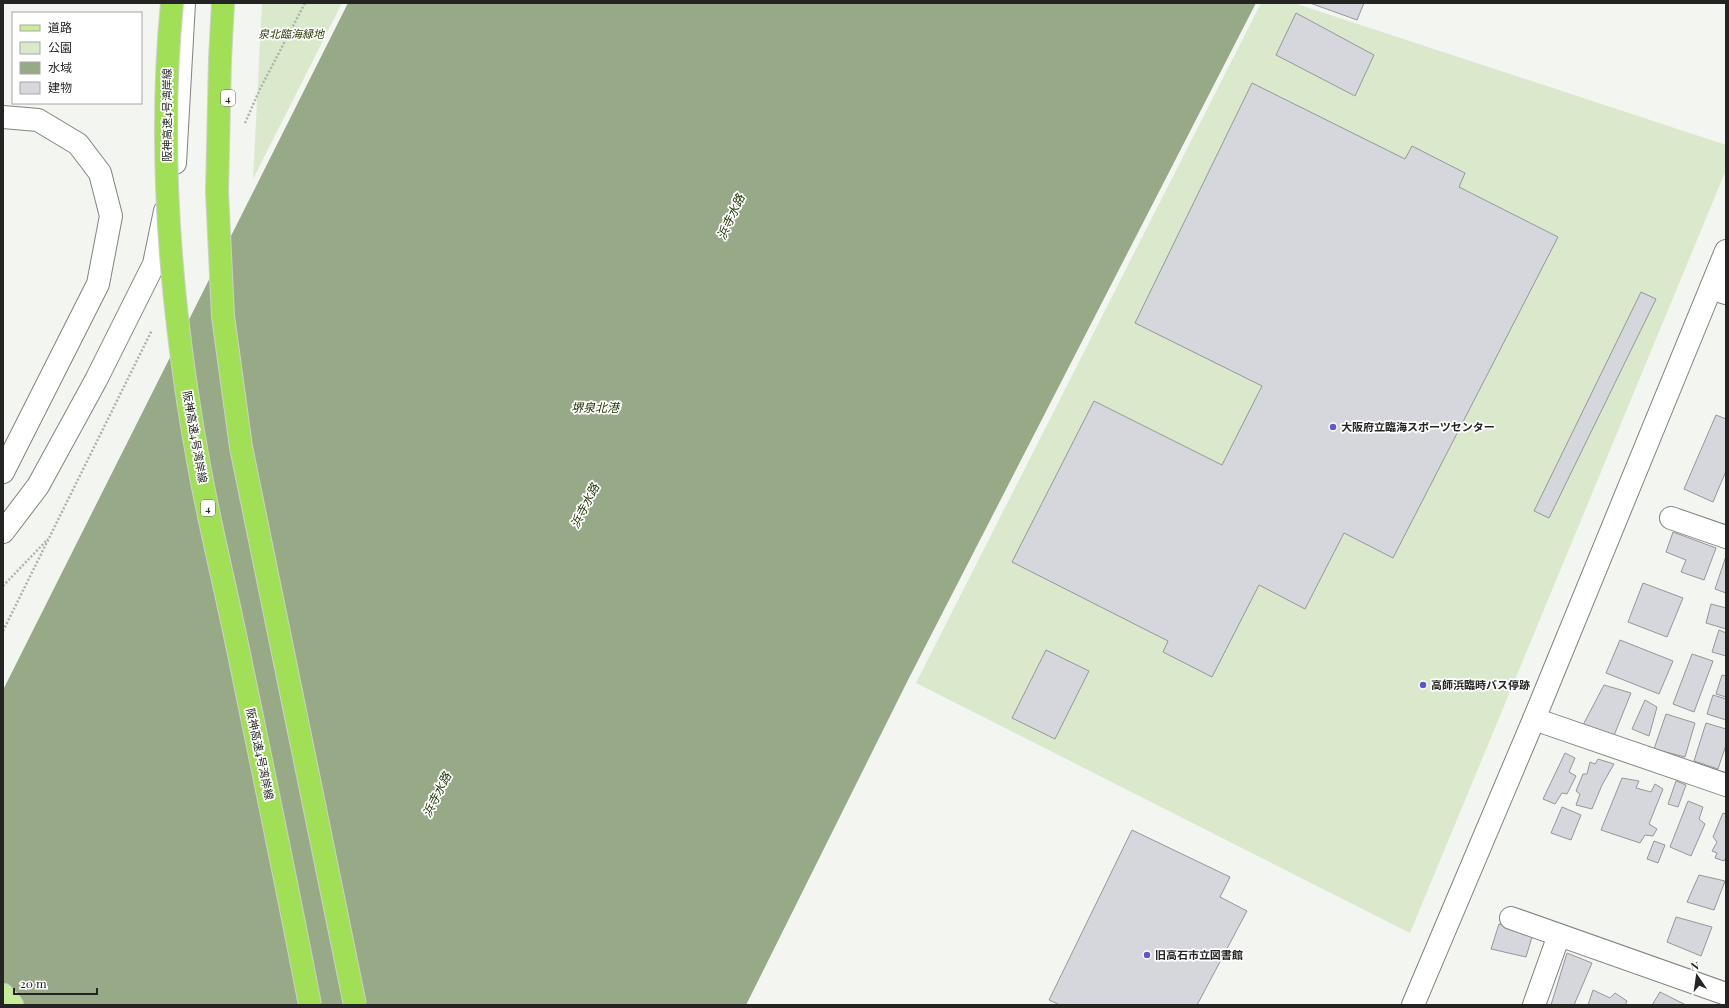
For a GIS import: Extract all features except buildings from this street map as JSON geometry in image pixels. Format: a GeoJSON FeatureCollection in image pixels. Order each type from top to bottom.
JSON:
{"type":"FeatureCollection","features":[{"type":"Feature","properties":{"kind":"highway","name":"阪神高速4号湾岸線"},"geometry":{"type":"LineString","coordinates":[[172,3],[167,49],[166,139],[170,247],[182,357],[198,461],[286,881],[310,1005]]}},
{"type":"Feature","properties":{"kind":"highway","name":"4"},"geometry":{"type":"LineString","coordinates":[[223,3],[220,59],[217,192],[223,316],[241,447],[355,1005]]}},
{"type":"Feature","properties":{"kind":"highway","name":"4"},"geometry":{"type":"LineString","coordinates":[[217,192],[238,3]]}},
{"type":"Feature","properties":{"kind":"main road"},"geometry":{"type":"LineString","coordinates":[[3,995],[12,1005]]}},
{"type":"Feature","properties":{"kind":"street"},"geometry":{"type":"LineString","coordinates":[[3,532],[38,486],[96,380],[154,264],[176,157],[184,3]]}},
{"type":"Feature","properties":{"kind":"street"},"geometry":{"type":"LineString","coordinates":[[3,118],[38,120],[78,144],[100,173],[111,216],[98,284],[3,472]]}},
{"type":"Feature","properties":{"kind":"street"},"geometry":{"type":"LineString","coordinates":[[1413,1005],[1534,719],[1719,291],[1726,251]]}},
{"type":"Feature","properties":{"kind":"street"},"geometry":{"type":"LineString","coordinates":[[1671,518],[1726,537]]}},
{"type":"Feature","properties":{"kind":"street"},"geometry":{"type":"LineString","coordinates":[[1534,719],[1726,785]]}},
{"type":"Feature","properties":{"kind":"street"},"geometry":{"type":"LineString","coordinates":[[1511,918],[1726,994]]}},
{"type":"Feature","properties":{"kind":"street"},"geometry":{"type":"LineString","coordinates":[[1534,1005],[1559,935]]}},
{"type":"Feature","properties":{"kind":"path"},"geometry":{"type":"LineString","coordinates":[[260,89],[304,3]]}},
{"type":"Feature","properties":{"kind":"path"},"geometry":{"type":"LineString","coordinates":[[3,586],[50,537]]}},
{"type":"Feature","properties":{"kind":"green space","name":"泉北臨海緑地"},"geometry":{"type":"Polygon","coordinates":[[[262,3],[342,3],[253,179],[262,3]]]}},
{"type":"Feature","properties":{"kind":"green space","name":"大阪府立臨海スポーツセンター"},"geometry":{"type":"Polygon","coordinates":[[[1261,3],[1294,3],[1726,145],[1726,170],[1410,933],[916,683],[1261,3]]]}},
{"type":"Feature","properties":{"kind":"water","name":"堺泉北港"},"geometry":{"type":"Polygon","coordinates":[[[348,3],[1256,3],[909,678],[746,1005],[3,1005],[3,690],[348,3]]]}},
{"type":"Feature","properties":{"kind":"place","name":"大阪府立臨海スポーツセンター"},"geometry":{"type":"Point","coordinates":[1333,427]}},
{"type":"Feature","properties":{"kind":"place","name":"高師浜臨時バス停跡"},"geometry":{"type":"Point","coordinates":[1423,685]}},
{"type":"Feature","properties":{"kind":"place","name":"旧高石市立図書館"},"geometry":{"type":"Point","coordinates":[1147,955]}},
{"type":"Feature","properties":{"kind":"water label","name":"浜寺水路"},"geometry":{"type":"Point","coordinates":[731,217]}},
{"type":"Feature","properties":{"kind":"water label","name":"浜寺水路"},"geometry":{"type":"Point","coordinates":[585,506]}},
{"type":"Feature","properties":{"kind":"water label","name":"浜寺水路"},"geometry":{"type":"Point","coordinates":[437,795]}}]}
